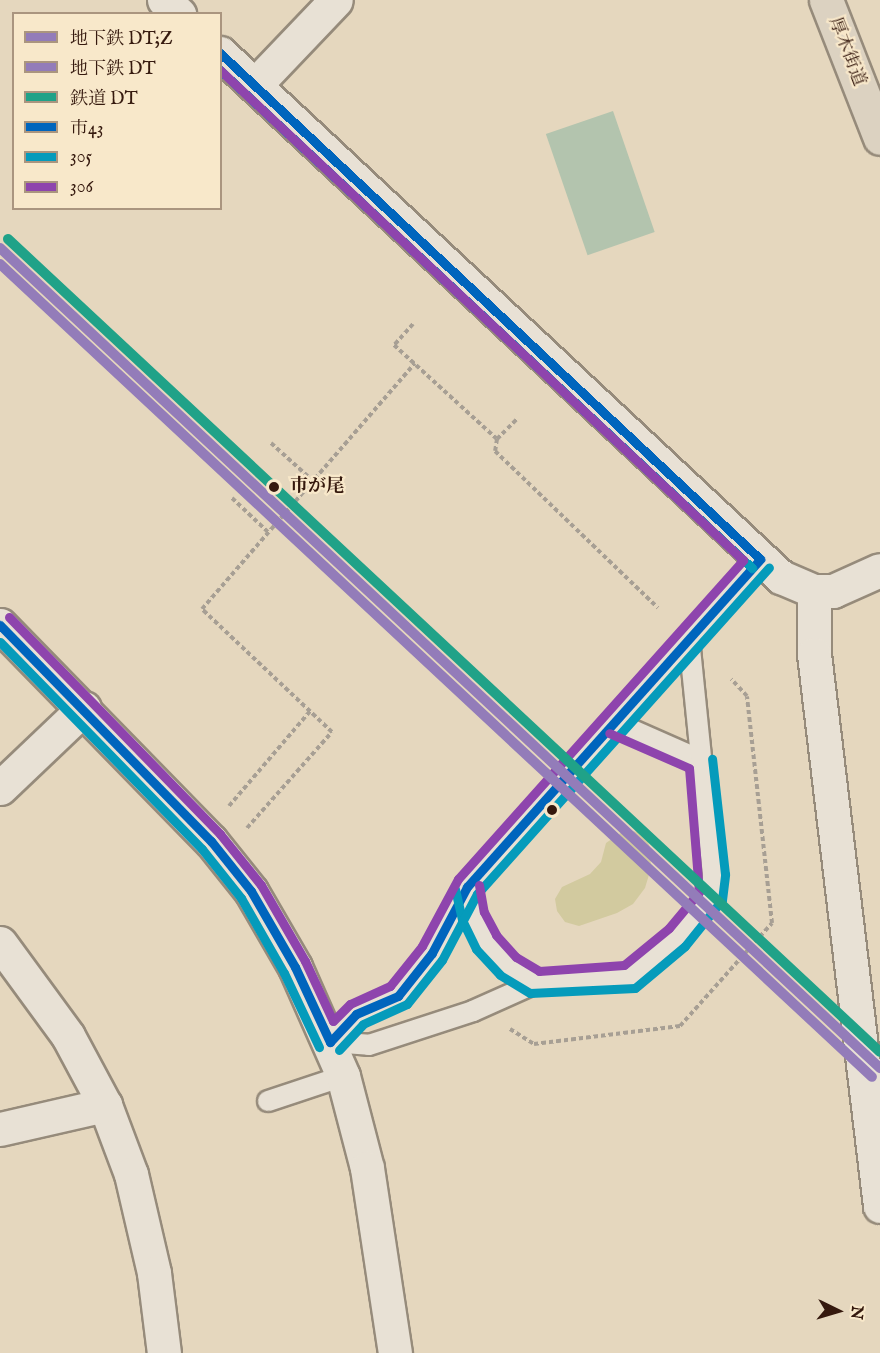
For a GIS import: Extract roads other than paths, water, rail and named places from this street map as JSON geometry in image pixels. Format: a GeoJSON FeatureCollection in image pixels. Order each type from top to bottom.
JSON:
{"type":"FeatureCollection","features":[{"type":"Feature","properties":{"kind":"highway","name":"厚木街道"},"geometry":{"type":"LineString","coordinates":[[827,7],[880,138]]}},
{"type":"Feature","properties":{"kind":"street"},"geometry":{"type":"LineString","coordinates":[[164,0],[177,12]]}},
{"type":"Feature","properties":{"kind":"street"},"geometry":{"type":"LineString","coordinates":[[255,85],[336,0]]}},
{"type":"Feature","properties":{"kind":"street"},"geometry":{"type":"LineString","coordinates":[[222,55],[760,559],[796,586],[814,591],[850,586],[880,570]]}},
{"type":"Feature","properties":{"kind":"street"},"geometry":{"type":"LineString","coordinates":[[814,591],[814,654],[880,1206]]}},
{"type":"Feature","properties":{"kind":"street"},"geometry":{"type":"LineString","coordinates":[[0,625],[84,708],[212,841],[251,891],[295,967],[330,1042],[343,1076],[367,1168],[395,1353]]}},
{"type":"Feature","properties":{"kind":"street"},"geometry":{"type":"LineString","coordinates":[[0,788],[84,708]]}},
{"type":"Feature","properties":{"kind":"street"},"geometry":{"type":"LineString","coordinates":[[0,944],[68,1036],[105,1105],[131,1174],[154,1273],[164,1353]]}},
{"type":"Feature","properties":{"kind":"street"},"geometry":{"type":"LineString","coordinates":[[0,1129],[105,1105]]}},
{"type":"Feature","properties":{"kind":"lane"},"geometry":{"type":"LineString","coordinates":[[330,1042],[356,1014],[398,996],[432,953],[467,887],[760,559]]}},
{"type":"Feature","properties":{"kind":"lane"},"geometry":{"type":"LineString","coordinates":[[330,1042],[369,1045],[473,1011],[536,983],[629,977],[676,937],[711,897],[713,875],[689,638]]}},
{"type":"Feature","properties":{"kind":"lane"},"geometry":{"type":"LineString","coordinates":[[614,722],[700,760]]}},
{"type":"Feature","properties":{"kind":"lane"},"geometry":{"type":"LineString","coordinates":[[467,887],[473,916],[486,942],[508,966],[536,983]]}},
{"type":"Feature","properties":{"kind":"lane"},"geometry":{"type":"LineString","coordinates":[[268,1101],[343,1076]]}},
{"type":"Feature","properties":{"kind":"metro line","name":"DT;Z"},"geometry":{"type":"LineString","coordinates":[[0,248],[880,1068]]}},
{"type":"Feature","properties":{"kind":"metro line","name":"DT"},"geometry":{"type":"LineString","coordinates":[[0,264],[872,1077]]}},
{"type":"Feature","properties":{"kind":"rail line","name":"DT"},"geometry":{"type":"LineString","coordinates":[[8,239],[880,1052]]}},
{"type":"Feature","properties":{"kind":"place","name":"市が尾"},"geometry":{"type":"Point","coordinates":[274,487]}}]}
